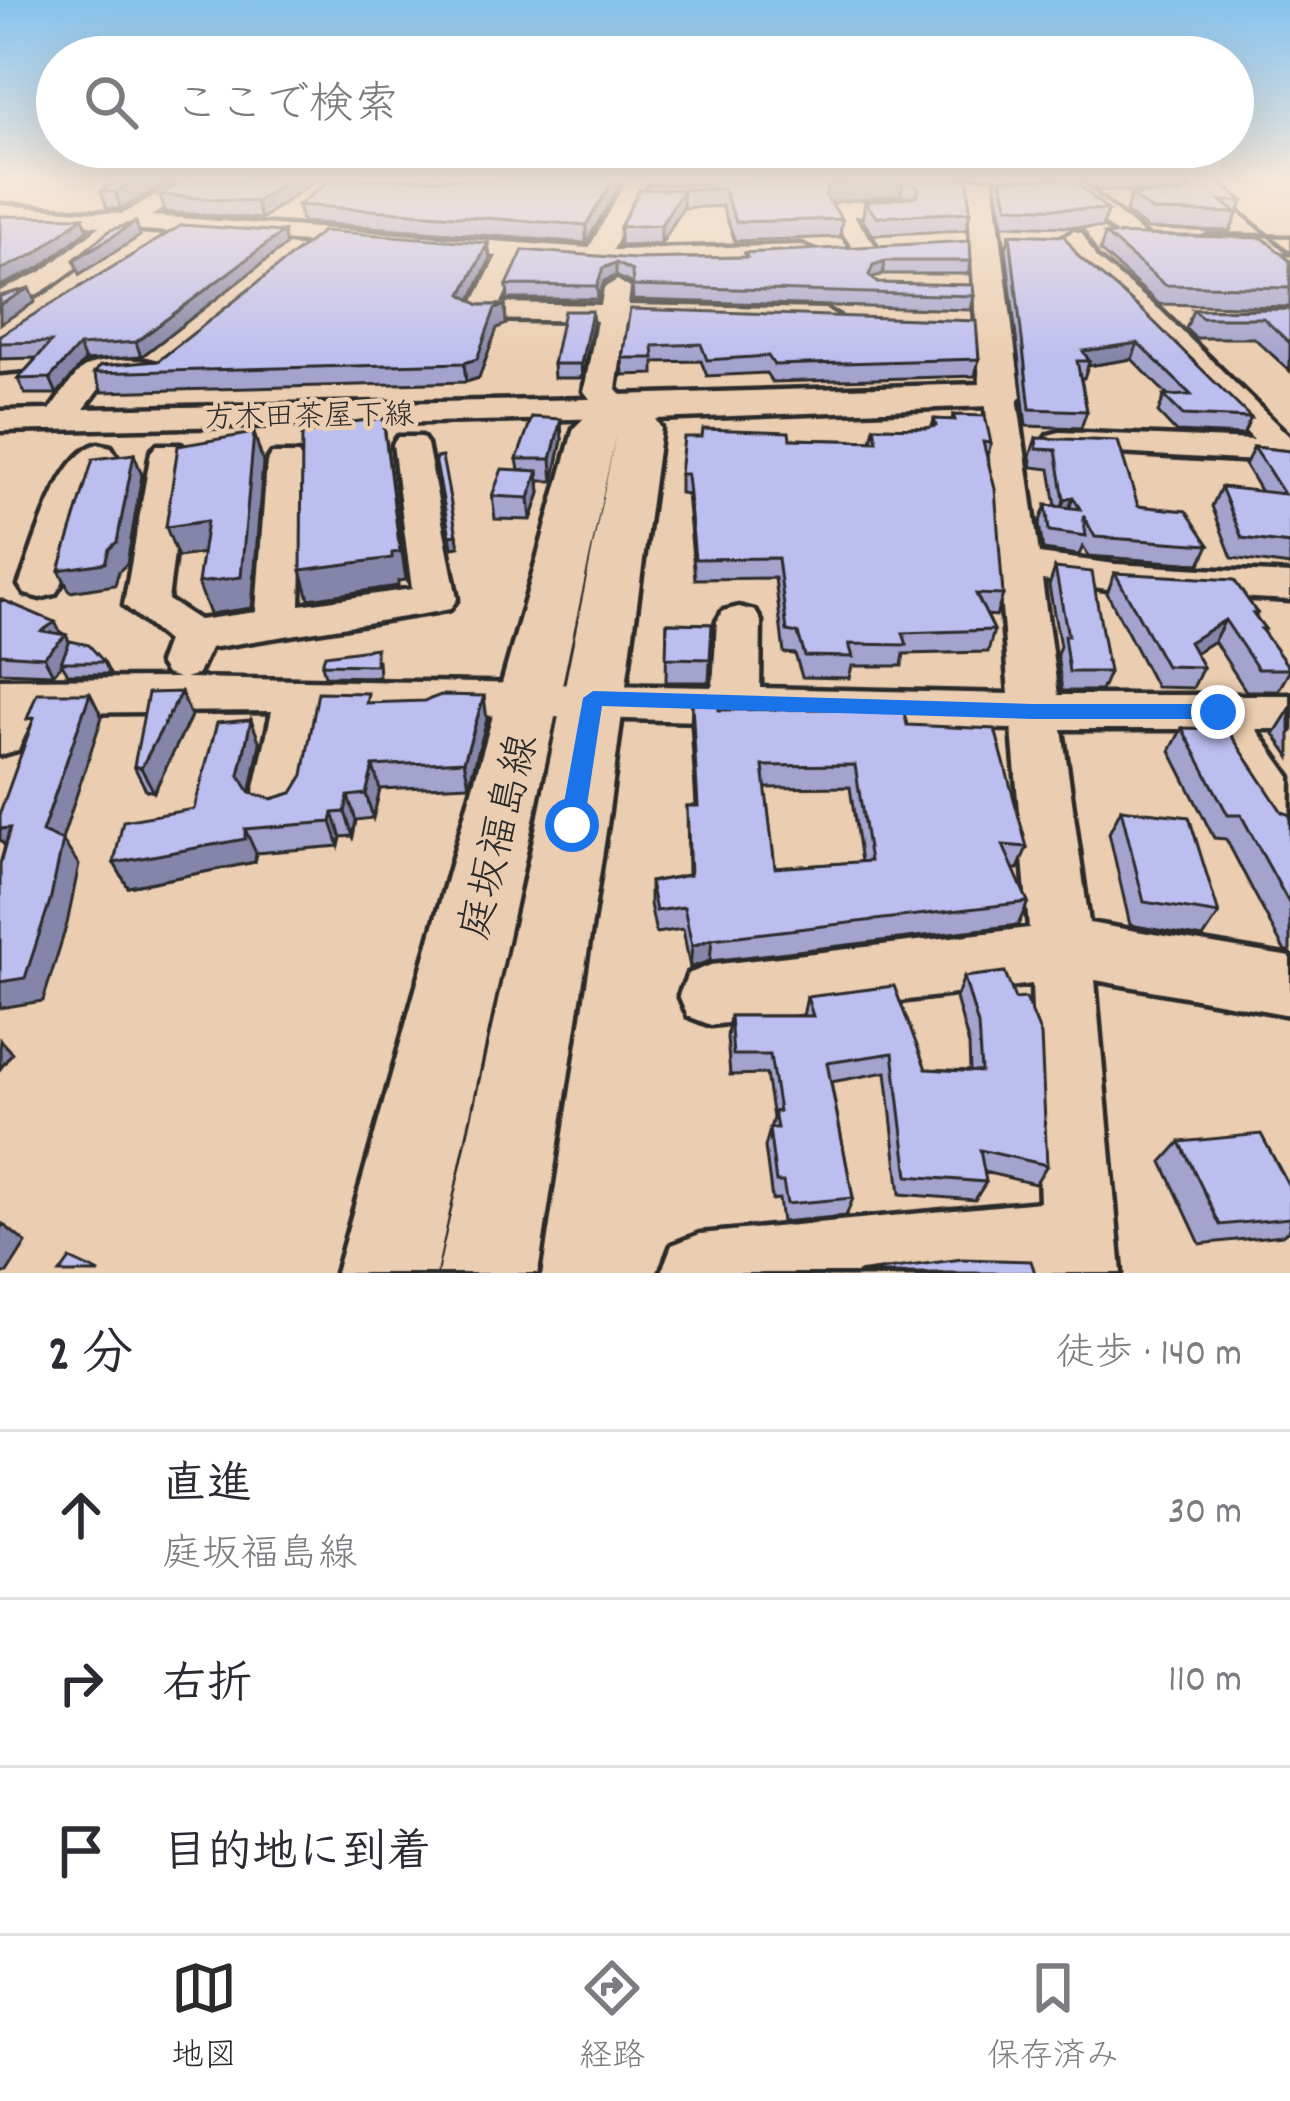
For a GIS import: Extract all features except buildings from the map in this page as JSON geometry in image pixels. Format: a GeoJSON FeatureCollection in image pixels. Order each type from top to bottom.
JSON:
{"type":"FeatureCollection","features":[{"type":"Feature","properties":{"kind":"main road"},"geometry":{"type":"LineString","coordinates":[[618,408],[1004,418],[981,324],[978,286],[989,238]]}},
{"type":"Feature","properties":{"kind":"main road","name":"庭坂福島線"},"geometry":{"type":"LineString","coordinates":[[386,1273],[639,428],[618,408]]}},
{"type":"Feature","properties":{"kind":"main road","name":"庭坂福島線"},"geometry":{"type":"LineString","coordinates":[[488,1273],[561,698]]}},
{"type":"Feature","properties":{"kind":"street"},"geometry":{"type":"LineString","coordinates":[[0,301],[52,277],[95,238]]}},
{"type":"Feature","properties":{"kind":"street"},"geometry":{"type":"LineString","coordinates":[[142,250],[160,238]]}},
{"type":"Feature","properties":{"kind":"street"},"geometry":{"type":"LineString","coordinates":[[286,263],[316,238]]}},
{"type":"Feature","properties":{"kind":"street"},"geometry":{"type":"LineString","coordinates":[[341,238],[609,257],[877,248],[867,238]]}},
{"type":"Feature","properties":{"kind":"street"},"geometry":{"type":"LineString","coordinates":[[615,238],[609,257],[614,313],[600,391],[618,408]]}},
{"type":"Feature","properties":{"kind":"street"},"geometry":{"type":"LineString","coordinates":[[1065,238],[1284,445]]}},
{"type":"Feature","properties":{"kind":"street"},"geometry":{"type":"LineString","coordinates":[[1075,238],[1290,244]]}},
{"type":"Feature","properties":{"kind":"street"},"geometry":{"type":"LineString","coordinates":[[1158,238],[1164,242]]}},
{"type":"Feature","properties":{"kind":"street"},"geometry":{"type":"LineString","coordinates":[[513,249],[483,311],[858,318]]}},
{"type":"Feature","properties":{"kind":"street"},"geometry":{"type":"LineString","coordinates":[[760,313],[769,348]]}},
{"type":"Feature","properties":{"kind":"street"},"geometry":{"type":"LineString","coordinates":[[1150,316],[1195,316]]}},
{"type":"Feature","properties":{"kind":"street"},"geometry":{"type":"LineString","coordinates":[[59,420],[96,372],[151,370],[169,356]]}},
{"type":"Feature","properties":{"kind":"street","name":"方木田茶屋下線"},"geometry":{"type":"LineString","coordinates":[[0,422],[618,408]]}},
{"type":"Feature","properties":{"kind":"street"},"geometry":{"type":"LineString","coordinates":[[700,1273],[1080,1255],[1061,946],[1004,418],[1284,445]]}},
{"type":"Feature","properties":{"kind":"street"},"geometry":{"type":"LineString","coordinates":[[40,585],[82,472],[82,456],[182,451],[146,605],[190,636],[435,598],[410,444]]}},
{"type":"Feature","properties":{"kind":"street"},"geometry":{"type":"LineString","coordinates":[[278,625],[285,462]]}},
{"type":"Feature","properties":{"kind":"street"},"geometry":{"type":"LineString","coordinates":[[1019,564],[1115,577],[1290,587]]}},
{"type":"Feature","properties":{"kind":"street"},"geometry":{"type":"LineString","coordinates":[[736,705],[739,621]]}},
{"type":"Feature","properties":{"kind":"street"},"geometry":{"type":"LineString","coordinates":[[171,695],[190,636]]}},
{"type":"Feature","properties":{"kind":"street"},"geometry":{"type":"LineString","coordinates":[[280,797],[300,694]]}},
{"type":"Feature","properties":{"kind":"street"},"geometry":{"type":"LineString","coordinates":[[6,710],[171,695],[300,694],[1033,712],[1290,712]]}},
{"type":"Feature","properties":{"kind":"street"},"geometry":{"type":"LineString","coordinates":[[1218,712],[1289,818]]}},
{"type":"Feature","properties":{"kind":"street"},"geometry":{"type":"LineString","coordinates":[[711,995],[1031,956],[1061,946],[1290,986]]}},
{"type":"Feature","properties":{"kind":"railway"},"geometry":{"type":"LineString","coordinates":[[1272,238],[1290,253]]}},
{"type":"Feature","properties":{"kind":"route"},"geometry":{"type":"LineString","coordinates":[[572,825],[593,698],[1033,712],[1218,712]]}}]}
